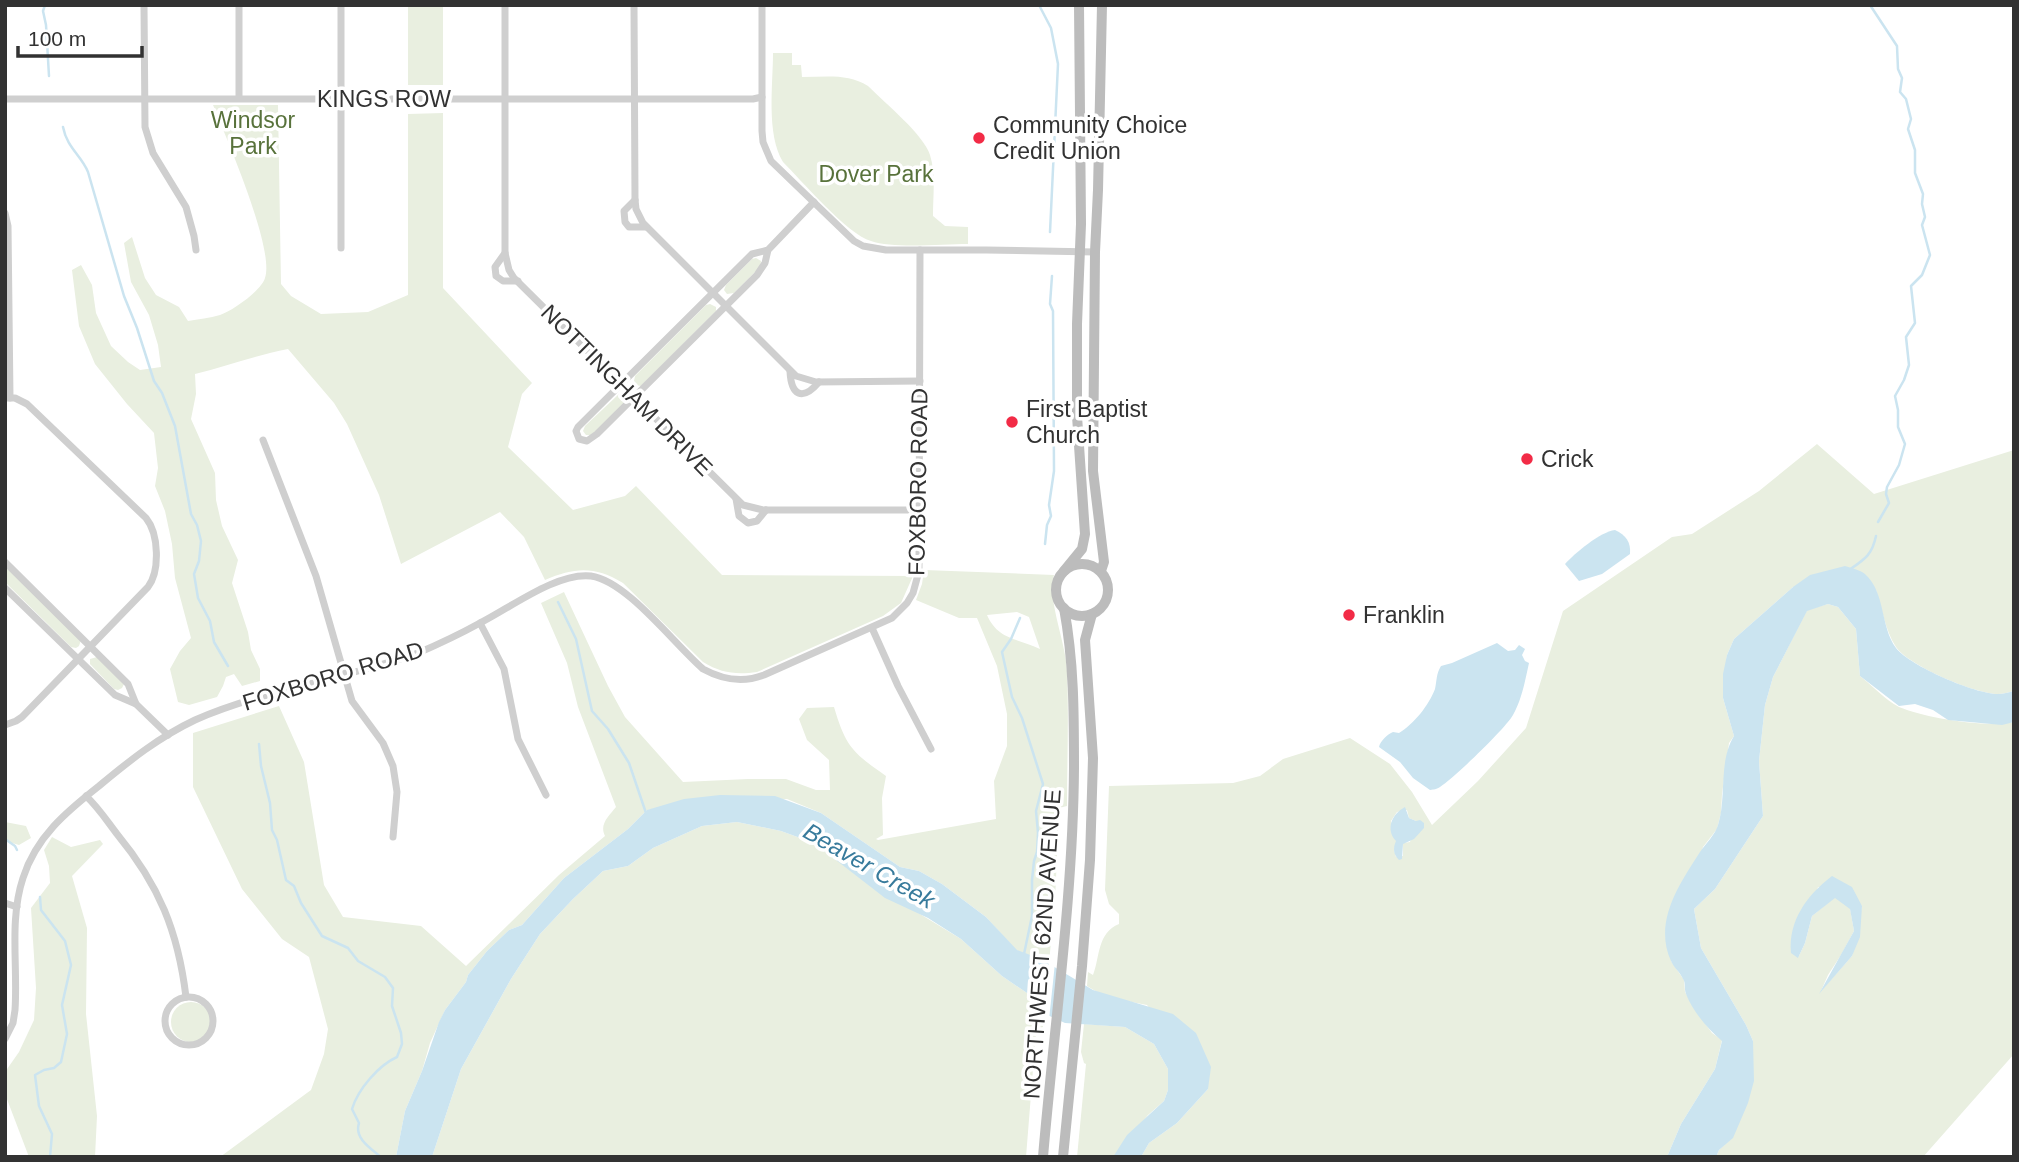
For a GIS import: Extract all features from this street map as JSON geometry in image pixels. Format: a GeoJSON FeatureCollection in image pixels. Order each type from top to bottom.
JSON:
{"type":"FeatureCollection","features":[{"type":"Feature","properties":{"kind":"street"},"geometry":{"type":"LineString","coordinates":[[144,5],[145,127],[160,167],[186,207],[195,250]]}},
{"type":"Feature","properties":{"kind":"street"},"geometry":{"type":"LineString","coordinates":[[239,5],[240,99]]}},
{"type":"Feature","properties":{"kind":"street"},"geometry":{"type":"LineString","coordinates":[[341,5],[341,248]]}},
{"type":"Feature","properties":{"kind":"street","name":"NOTTINGHAM DRIVE"},"geometry":{"type":"LineString","coordinates":[[505,5],[505,253],[509,270],[518,281],[736,499],[751,508],[920,510]]}},
{"type":"Feature","properties":{"kind":"street"},"geometry":{"type":"LineString","coordinates":[[634,5],[635,200],[639,217],[646,227],[790,371],[804,380],[920,381]]}},
{"type":"Feature","properties":{"kind":"street"},"geometry":{"type":"LineString","coordinates":[[762,5],[763,142],[771,160],[844,232],[863,246],[886,250],[1095,252]]}},
{"type":"Feature","properties":{"kind":"street"},"geometry":{"type":"LineString","coordinates":[[1064,571],[1083,563],[1093,565],[1101,571],[1109,590],[1101,609],[1082,616],[1072,614],[1058,600],[1056,590],[1058,579],[1064,571],[1082,549],[1085,534],[1077,416],[1080,252],[1079,5]]}},
{"type":"Feature","properties":{"kind":"street"},"geometry":{"type":"LineString","coordinates":[[1101,571],[1104,562],[1093,471],[1095,252],[1102,5]]}},
{"type":"Feature","properties":{"kind":"street","name":"KINGS ROW"},"geometry":{"type":"LineString","coordinates":[[5,99],[635,100],[762,97]]}},
{"type":"Feature","properties":{"kind":"street"},"geometry":{"type":"LineString","coordinates":[[635,200],[624,211],[625,222],[629,227],[646,227]]}},
{"type":"Feature","properties":{"kind":"street"},"geometry":{"type":"LineString","coordinates":[[768,250],[752,254],[578,427],[576,435],[579,439],[591,440],[763,268],[768,250],[814,201]]}},
{"type":"Feature","properties":{"kind":"street"},"geometry":{"type":"LineString","coordinates":[[5,213],[8,226],[8,398],[22,400],[27,404],[146,519],[154,531],[156,567],[153,581],[91,646],[22,717],[5,725]]}},
{"type":"Feature","properties":{"kind":"street","name":"FOXBORO ROAD"},"geometry":{"type":"LineString","coordinates":[[5,1039],[13,1023],[15,1010],[16,907],[23,879],[37,847],[60,818],[151,745],[218,711],[408,657],[565,578],[576,576],[609,581],[627,594],[704,669],[713,675],[734,680],[757,678],[892,618],[914,593],[919,570],[920,250]]}},
{"type":"Feature","properties":{"kind":"street","name":"NOTTINGHAM DRIVE"},"geometry":{"type":"LineString","coordinates":[[505,253],[495,267],[496,276],[503,281],[518,281]]}},
{"type":"Feature","properties":{"kind":"street"},"geometry":{"type":"LineString","coordinates":[[790,371],[791,387],[799,394],[810,391],[819,382]]}},
{"type":"Feature","properties":{"kind":"street"},"geometry":{"type":"LineString","coordinates":[[263,440],[312,565],[352,701],[383,743],[393,766],[397,792],[393,837]]}},
{"type":"Feature","properties":{"kind":"street","name":"NOTTINGHAM DRIVE"},"geometry":{"type":"LineString","coordinates":[[736,499],[739,516],[748,523],[757,521],[766,510]]}},
{"type":"Feature","properties":{"kind":"street"},"geometry":{"type":"LineString","coordinates":[[5,562],[128,684],[136,704]]}},
{"type":"Feature","properties":{"kind":"street"},"geometry":{"type":"LineString","coordinates":[[5,588],[115,695],[136,704],[168,735]]}},
{"type":"Feature","properties":{"kind":"street","name":"NORTHWEST 62ND AVENUE"},"geometry":{"type":"LineString","coordinates":[[1043,1157],[1065,954],[1071,860],[1074,699],[1071,647],[1064,608]]}},
{"type":"Feature","properties":{"kind":"street","name":"NORTHWEST 62ND AVENUE"},"geometry":{"type":"LineString","coordinates":[[1063,1157],[1090,860],[1093,758],[1085,640],[1093,614]]}},
{"type":"Feature","properties":{"kind":"street"},"geometry":{"type":"LineString","coordinates":[[480,623],[504,669],[518,739],[546,795]]}},
{"type":"Feature","properties":{"kind":"street"},"geometry":{"type":"LineString","coordinates":[[872,628],[931,749]]}},
{"type":"Feature","properties":{"kind":"street"},"geometry":{"type":"LineString","coordinates":[[86,796],[136,857],[157,891],[174,935],[186,997]]}},
{"type":"Feature","properties":{"kind":"street"},"geometry":{"type":"LineString","coordinates":[[5,903],[16,907]]}},
{"type":"Feature","properties":{"kind":"street"},"geometry":{"type":"LineString","coordinates":[[186,997],[200,999],[209,1008],[213,1021],[210,1034],[205,1040],[187,1046],[174,1041],[164,1025],[164,1018],[170,1006],[186,997]]}},
{"type":"Feature","properties":{"kind":"green space"},"geometry":{"type":"Polygon","coordinates":[[[408,5],[443,5],[443,85],[408,85],[408,5]]]}},
{"type":"Feature","properties":{"kind":"green space","name":"Dover Park"},"geometry":{"type":"Polygon","coordinates":[[[773,53],[792,53],[792,65],[801,65],[802,77],[852,79],[868,86],[903,119],[920,138],[930,155],[934,177],[933,216],[945,226],[968,227],[968,244],[905,245],[871,241],[850,228],[825,206],[783,162],[778,151],[772,124],[773,53]]]}},
{"type":"Feature","properties":{"kind":"green space","name":"Windsor Park"},"geometry":{"type":"Polygon","coordinates":[[[213,105],[278,105],[281,284],[291,296],[321,314],[368,312],[408,295],[408,114],[443,113],[443,288],[532,383],[522,394],[508,447],[573,510],[625,496],[636,486],[722,575],[913,576],[901,603],[883,616],[757,672],[735,673],[716,669],[703,662],[623,583],[613,577],[585,570],[545,580],[524,537],[500,512],[401,564],[379,495],[347,424],[334,403],[288,349],[195,374],[196,394],[191,419],[215,473],[216,500],[222,526],[238,560],[232,583],[251,650],[260,669],[260,681],[242,686],[234,674],[226,677],[217,697],[189,705],[178,702],[170,669],[191,638],[175,578],[165,511],[155,486],[158,468],[154,433],[95,364],[79,326],[72,270],[81,265],[92,285],[96,313],[111,346],[140,370],[161,367],[149,315],[131,282],[124,243],[132,237],[145,278],[156,295],[179,307],[188,321],[225,313],[258,289],[265,278],[263,243],[248,193],[213,105]]]}},
{"type":"Feature","properties":{"kind":"green space"},"geometry":{"type":"Polygon","coordinates":[[[756,258],[761,261],[760,267],[734,293],[727,294],[724,290],[726,285],[756,258]]]}},
{"type":"Feature","properties":{"kind":"green space"},"geometry":{"type":"Polygon","coordinates":[[[710,304],[716,307],[716,311],[641,386],[636,385],[635,376],[710,304]]]}},
{"type":"Feature","properties":{"kind":"green space"},"geometry":{"type":"Polygon","coordinates":[[[619,394],[625,398],[624,404],[593,435],[586,435],[583,431],[585,426],[619,394]]]}},
{"type":"Feature","properties":{"kind":"green space"},"geometry":{"type":"Polygon","coordinates":[[[1817,444],[1874,494],[2014,450],[2014,691],[1998,694],[1974,689],[1943,678],[1903,654],[1889,633],[1876,590],[1793,587],[1734,639],[1727,655],[1723,698],[1734,736],[1729,743],[1721,813],[1717,829],[1703,847],[1671,961],[1684,980],[1685,992],[1694,1008],[1712,1033],[1722,1040],[1715,1069],[1681,1124],[1667,1157],[1141,1157],[1149,1143],[1177,1123],[1208,1089],[1147,1005],[1108,996],[1087,986],[1088,972],[1093,975],[1103,939],[1119,924],[1119,914],[1109,904],[1105,890],[1109,786],[1233,783],[1260,776],[1283,759],[1350,738],[1390,764],[1412,792],[1432,825],[1478,781],[1526,728],[1563,611],[1672,537],[1692,534],[1759,491],[1817,444]],[[1407,810],[1397,812],[1391,821],[1397,840],[1394,850],[1396,857],[1403,856],[1403,843],[1410,842],[1416,821],[1409,818],[1407,810]]]}},
{"type":"Feature","properties":{"kind":"green space"},"geometry":{"type":"Polygon","coordinates":[[[5,566],[81,640],[79,646],[71,647],[5,582],[5,566]]]}},
{"type":"Feature","properties":{"kind":"green space"},"geometry":{"type":"Polygon","coordinates":[[[924,570],[1054,575],[1053,597],[1067,671],[1067,806],[1059,808],[1055,902],[1047,938],[1051,941],[1049,964],[1016,950],[986,917],[942,884],[919,871],[900,867],[821,813],[787,799],[647,810],[628,829],[564,878],[522,925],[509,930],[487,951],[468,975],[466,982],[445,1010],[430,1043],[422,1071],[405,1111],[396,1157],[220,1157],[311,1090],[324,1054],[328,1029],[309,957],[282,939],[242,889],[193,787],[193,733],[279,706],[304,762],[324,885],[343,917],[421,926],[466,966],[559,875],[605,836],[604,824],[616,807],[578,707],[567,663],[541,603],[564,592],[625,717],[683,782],[786,779],[816,790],[830,790],[829,760],[807,740],[799,719],[807,708],[834,707],[842,731],[852,748],[886,776],[882,798],[883,835],[876,839],[878,840],[996,819],[994,781],[1007,746],[1007,714],[997,666],[977,618],[959,618],[916,600],[924,570]],[[1017,612],[987,615],[1003,634],[1040,649],[1029,617],[1017,612]]]}},
{"type":"Feature","properties":{"kind":"green space"},"geometry":{"type":"Polygon","coordinates":[[[1828,604],[1838,607],[1856,629],[1860,676],[1899,707],[1956,721],[1988,724],[2014,722],[2014,1054],[1923,1157],[1716,1157],[1719,1150],[1733,1137],[1753,1041],[1701,948],[1694,909],[1715,889],[1763,816],[1759,761],[1765,705],[1773,677],[1807,610],[1828,604]],[[1818,887],[1798,958],[1812,916],[1835,897],[1850,908],[1854,931],[1821,991],[1852,956],[1862,906],[1818,887]]]}},
{"type":"Feature","properties":{"kind":"green space"},"geometry":{"type":"Polygon","coordinates":[[[97,657],[124,684],[122,688],[114,689],[90,664],[90,659],[97,657]]]}},
{"type":"Feature","properties":{"kind":"green space"},"geometry":{"type":"Polygon","coordinates":[[[5,822],[26,826],[31,838],[19,845],[5,841],[5,822]]]}},
{"type":"Feature","properties":{"kind":"green space"},"geometry":{"type":"Polygon","coordinates":[[[737,822],[781,831],[814,843],[861,878],[961,939],[1002,976],[1027,993],[1044,1013],[1043,1027],[1036,1032],[1026,1157],[432,1157],[461,1069],[511,979],[540,934],[603,871],[628,866],[653,848],[702,826],[737,822]]]}},
{"type":"Feature","properties":{"kind":"green space"},"geometry":{"type":"Polygon","coordinates":[[[52,837],[71,847],[100,840],[103,844],[72,876],[87,928],[86,1014],[97,1116],[95,1157],[29,1157],[5,1094],[5,1072],[19,1052],[34,1020],[36,988],[31,908],[50,883],[44,850],[52,837]]]}},
{"type":"Feature","properties":{"kind":"green space"},"geometry":{"type":"Polygon","coordinates":[[[191,1002],[205,1008],[211,1022],[205,1036],[191,1042],[177,1036],[171,1022],[177,1008],[191,1002]]]}},
{"type":"Feature","properties":{"kind":"green space"},"geometry":{"type":"Polygon","coordinates":[[[1084,1024],[1125,1027],[1154,1044],[1168,1069],[1168,1090],[1164,1101],[1148,1115],[1113,1157],[1077,1157],[1086,1064],[1081,1052],[1084,1024]]]}},
{"type":"Feature","properties":{"kind":"water"},"geometry":{"type":"Polygon","coordinates":[[[1615,530],[1627,539],[1630,554],[1602,574],[1579,581],[1565,564],[1595,539],[1615,530]]]}},
{"type":"Feature","properties":{"kind":"water"},"geometry":{"type":"Polygon","coordinates":[[[1845,566],[1863,573],[1872,582],[1880,600],[1887,630],[1896,648],[1903,655],[1944,678],[1974,689],[1998,694],[2014,691],[2014,722],[2002,725],[1948,720],[1933,710],[1915,704],[1899,706],[1860,676],[1856,629],[1838,607],[1828,604],[1807,611],[1773,677],[1765,705],[1759,761],[1763,816],[1715,889],[1694,909],[1701,948],[1753,1041],[1754,1081],[1733,1138],[1719,1150],[1716,1157],[1667,1157],[1681,1124],[1715,1069],[1722,1041],[1701,1020],[1689,1001],[1684,981],[1671,961],[1665,932],[1677,890],[1715,832],[1721,814],[1724,768],[1734,736],[1723,698],[1723,674],[1727,655],[1734,639],[1793,587],[1810,575],[1845,566]]]}},
{"type":"Feature","properties":{"kind":"water"},"geometry":{"type":"Polygon","coordinates":[[[1497,643],[1508,651],[1515,650],[1519,645],[1525,649],[1522,655],[1529,663],[1516,709],[1500,731],[1467,764],[1440,787],[1430,790],[1379,747],[1384,738],[1405,729],[1420,714],[1435,689],[1441,666],[1497,643]]]}},
{"type":"Feature","properties":{"kind":"water","name":"Beaver Creek"},"geometry":{"type":"Polygon","coordinates":[[[720,795],[775,796],[821,813],[900,867],[919,871],[942,884],[986,917],[1017,950],[1041,959],[1093,990],[1173,1014],[1196,1033],[1211,1067],[1208,1089],[1177,1123],[1149,1143],[1141,1157],[1113,1157],[1127,1135],[1164,1101],[1168,1090],[1168,1069],[1154,1044],[1125,1027],[1065,1023],[1043,1013],[1027,993],[1002,976],[961,939],[928,918],[885,898],[814,843],[781,831],[737,822],[702,826],[653,848],[628,866],[603,871],[573,899],[540,934],[511,979],[461,1069],[432,1157],[396,1157],[405,1111],[439,1022],[468,975],[487,951],[509,930],[522,925],[564,878],[628,829],[647,810],[684,799],[720,795]]]}},
{"type":"Feature","properties":{"kind":"water"},"geometry":{"type":"Polygon","coordinates":[[[1405,807],[1409,818],[1420,820],[1424,823],[1424,828],[1414,839],[1403,844],[1402,859],[1399,860],[1394,849],[1396,841],[1391,827],[1394,818],[1405,807]]]}},
{"type":"Feature","properties":{"kind":"water"},"geometry":{"type":"Polygon","coordinates":[[[1832,876],[1852,887],[1862,906],[1860,937],[1852,956],[1819,994],[1854,931],[1850,909],[1835,898],[1812,916],[1798,958],[1791,953],[1791,941],[1796,920],[1807,900],[1832,876]]]}},
{"type":"Feature","properties":{"kind":"pier"},"geometry":{"type":"Polygon","coordinates":[[[1049,960],[1055,963],[1049,1020],[1044,1017],[1049,960]]]}},
{"type":"Feature","properties":{"kind":"waterway"},"geometry":{"type":"LineString","coordinates":[[45,5],[43,11],[49,76]]}},
{"type":"Feature","properties":{"kind":"waterway"},"geometry":{"type":"LineString","coordinates":[[1039,5],[1051,28],[1058,64],[1050,232]]}},
{"type":"Feature","properties":{"kind":"waterway"},"geometry":{"type":"LineString","coordinates":[[1870,5],[1897,46],[1898,69],[1902,78],[1900,92],[1906,99],[1911,119],[1908,129],[1915,150],[1915,173],[1923,194],[1925,217],[1922,225],[1930,255],[1922,275],[1911,286],[1915,323],[1906,337],[1909,365],[1895,396],[1898,427],[1905,444],[1899,465],[1887,487],[1889,503],[1878,522]]}},
{"type":"Feature","properties":{"kind":"waterway"},"geometry":{"type":"LineString","coordinates":[[63,127],[88,172],[124,296],[154,381],[162,393],[175,426],[191,514],[201,541],[199,561],[194,574],[198,598],[210,621],[214,642],[228,666]]}},
{"type":"Feature","properties":{"kind":"waterway"},"geometry":{"type":"LineString","coordinates":[[1045,544],[1051,516],[1049,505],[1054,471],[1053,311],[1050,304],[1052,276]]}},
{"type":"Feature","properties":{"kind":"waterway"},"geometry":{"type":"LineString","coordinates":[[1849,570],[1867,556],[1876,536]]}},
{"type":"Feature","properties":{"kind":"waterway"},"geometry":{"type":"LineString","coordinates":[[558,602],[576,639],[592,711],[608,729],[629,763],[646,813]]}},
{"type":"Feature","properties":{"kind":"waterway"},"geometry":{"type":"LineString","coordinates":[[1020,618],[1002,652],[1012,697],[1022,718],[1043,784],[1036,811],[1038,833],[1032,880],[1032,916],[1024,954]]}},
{"type":"Feature","properties":{"kind":"waterway"},"geometry":{"type":"LineString","coordinates":[[259,744],[272,830],[277,840],[286,880],[294,886],[301,903],[322,936],[348,948],[358,961],[385,977],[393,988],[392,1006],[402,1044],[397,1057],[376,1072],[364,1086],[352,1109],[359,1123],[361,1138],[381,1157]]}},
{"type":"Feature","properties":{"kind":"waterway"},"geometry":{"type":"LineString","coordinates":[[5,839],[17,850]]}},
{"type":"Feature","properties":{"kind":"waterway"},"geometry":{"type":"LineString","coordinates":[[40,897],[41,910],[65,941],[71,965],[62,1005],[67,1034],[61,1062],[54,1068],[35,1075],[39,1106],[52,1134],[50,1157]]}},
{"type":"Feature","properties":{"kind":"place","name":"Community Choice Credit Union"},"geometry":{"type":"Point","coordinates":[979,138]}},
{"type":"Feature","properties":{"kind":"place","name":"First Baptist Church"},"geometry":{"type":"Point","coordinates":[1012,422]}},
{"type":"Feature","properties":{"kind":"place","name":"Crick"},"geometry":{"type":"Point","coordinates":[1527,459]}},
{"type":"Feature","properties":{"kind":"place","name":"Franklin"},"geometry":{"type":"Point","coordinates":[1349,615]}}]}
